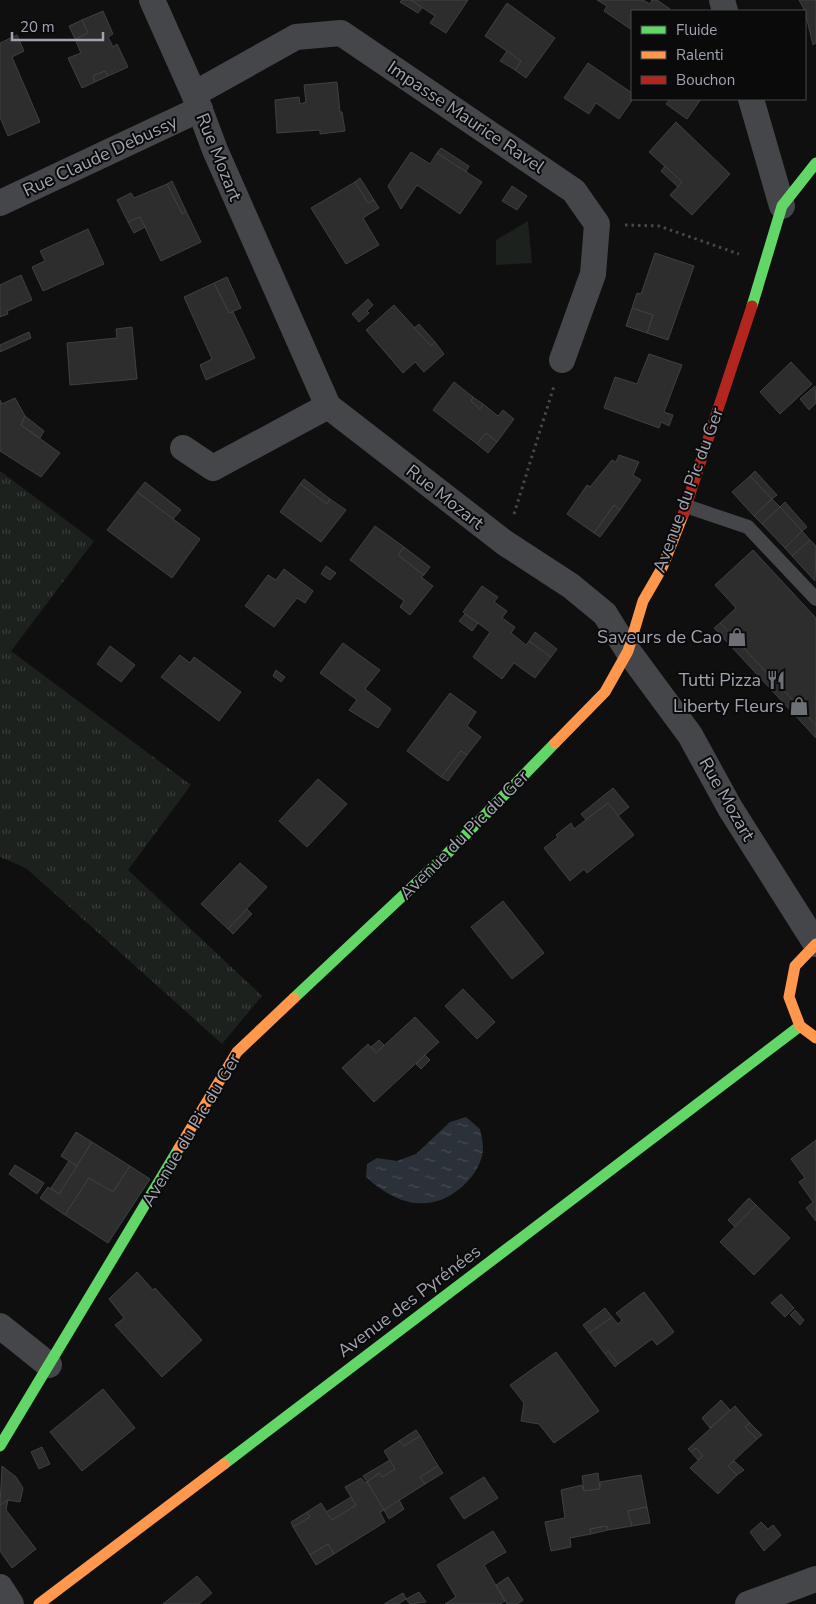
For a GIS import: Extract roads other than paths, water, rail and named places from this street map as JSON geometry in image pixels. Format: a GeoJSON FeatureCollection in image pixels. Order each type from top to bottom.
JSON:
{"type":"FeatureCollection","features":[{"type":"Feature","properties":{"kind":"street","name":"Rue Mozart"},"geometry":{"type":"LineString","coordinates":[[152,0],[197,101],[215,150],[328,406],[505,543],[571,586],[605,614],[628,651],[690,735],[745,833],[816,944]]}},
{"type":"Feature","properties":{"kind":"street","name":"Impasse Maurice Ravel"},"geometry":{"type":"LineString","coordinates":[[197,101],[296,37],[341,33],[574,191],[597,224],[593,274],[562,360]]}},
{"type":"Feature","properties":{"kind":"street"},"geometry":{"type":"LineString","coordinates":[[751,100],[782,206]]}},
{"type":"Feature","properties":{"kind":"street","name":"Rue Claude Debussy"},"geometry":{"type":"LineString","coordinates":[[0,203],[197,101]]}},
{"type":"Feature","properties":{"kind":"street","name":"Avenue du Pic du Ger"},"geometry":{"type":"LineString","coordinates":[[0,1446],[237,1052],[444,858],[605,692],[628,651],[643,601],[662,568],[686,506],[766,264],[782,206],[816,163]]}},
{"type":"Feature","properties":{"kind":"street"},"geometry":{"type":"LineString","coordinates":[[183,448],[213,468],[328,406]]}},
{"type":"Feature","properties":{"kind":"street"},"geometry":{"type":"LineString","coordinates":[[816,944],[795,966],[788,997],[800,1026],[816,1038]]}},
{"type":"Feature","properties":{"kind":"street","name":"Avenue des Pyrénées"},"geometry":{"type":"LineString","coordinates":[[39,1604],[800,1026]]}},
{"type":"Feature","properties":{"kind":"street"},"geometry":{"type":"LineString","coordinates":[[0,1326],[49,1366]]}},
{"type":"Feature","properties":{"kind":"street"},"geometry":{"type":"LineString","coordinates":[[748,1604],[816,1579]]}},
{"type":"Feature","properties":{"kind":"street"},"geometry":{"type":"LineString","coordinates":[[0,1587],[12,1604]]}},
{"type":"Feature","properties":{"kind":"lane"},"geometry":{"type":"LineString","coordinates":[[686,506],[748,527],[816,599]]}},
{"type":"Feature","properties":{"kind":"water"},"geometry":{"type":"Polygon","coordinates":[[[466,1117],[480,1129],[483,1153],[473,1175],[455,1192],[429,1203],[416,1203],[391,1195],[366,1177],[367,1164],[377,1158],[397,1161],[416,1154],[450,1122],[466,1117]]]}},
{"type":"Feature","properties":{"kind":"place","name":"Saveurs de Cao"},"geometry":{"type":"Point","coordinates":[737,637]}},
{"type":"Feature","properties":{"kind":"place","name":"Tutti Pizza"},"geometry":{"type":"Point","coordinates":[776,680]}},
{"type":"Feature","properties":{"kind":"place","name":"Liberty Fleurs"},"geometry":{"type":"Point","coordinates":[799,706]}}]}
